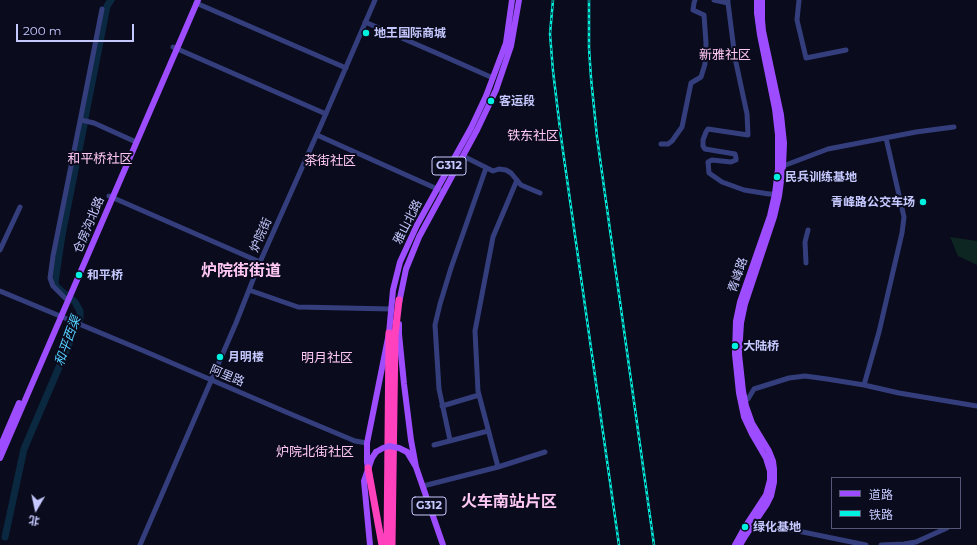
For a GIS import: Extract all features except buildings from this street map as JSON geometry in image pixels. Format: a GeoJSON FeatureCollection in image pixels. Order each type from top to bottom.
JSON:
{"type":"FeatureCollection","features":[{"type":"Feature","properties":{"kind":"highway","name":"雅山北路"},"geometry":{"type":"LineString","coordinates":[[392,545],[395,335],[399,300]]}},
{"type":"Feature","properties":{"kind":"highway"},"geometry":{"type":"LineString","coordinates":[[387,545],[389,333]]}},
{"type":"Feature","properties":{"kind":"highway"},"geometry":{"type":"LineString","coordinates":[[368,468],[382,545]]}},
{"type":"Feature","properties":{"kind":"main road","name":"雅山北路"},"geometry":{"type":"LineString","coordinates":[[368,468],[367,443],[389,333],[393,290],[400,262],[417,225],[471,128],[493,78],[506,44],[512,0]]}},
{"type":"Feature","properties":{"kind":"main road","name":"雅山北路"},"geometry":{"type":"LineString","coordinates":[[416,467],[404,384],[399,334],[399,300],[406,270],[419,237],[477,130],[496,90],[511,46],[519,0]]}},
{"type":"Feature","properties":{"kind":"main road","name":"青峰路"},"geometry":{"type":"LineString","coordinates":[[740,545],[771,496],[774,482],[773,461],[769,451],[752,423],[743,400],[737,378],[735,354],[736,320],[743,292],[770,216],[781,166],[776,120],[760,35],[757,0]]}},
{"type":"Feature","properties":{"kind":"main road","name":"青峰路"},"geometry":{"type":"LineString","coordinates":[[735,545],[766,495],[770,480],[770,471],[766,458],[744,417],[739,354],[742,313],[773,223],[779,196],[784,142],[781,115],[763,32],[762,0]]}},
{"type":"Feature","properties":{"kind":"main road","name":"仓房沟北路"},"geometry":{"type":"LineString","coordinates":[[0,458],[67,297],[196,1]]}},
{"type":"Feature","properties":{"kind":"main road","name":"仓房沟北路"},"geometry":{"type":"LineString","coordinates":[[0,447],[59,316]]}},
{"type":"Feature","properties":{"kind":"main road"},"geometry":{"type":"LineString","coordinates":[[368,468],[376,452],[389,446],[399,448],[407,452],[416,467]]}},
{"type":"Feature","properties":{"kind":"main road","name":"G312"},"geometry":{"type":"LineString","coordinates":[[416,467],[443,545]]}},
{"type":"Feature","properties":{"kind":"main road","name":"G312"},"geometry":{"type":"LineString","coordinates":[[368,468],[364,481],[364,488],[370,545]]}},
{"type":"Feature","properties":{"kind":"street","name":"炉院街"},"geometry":{"type":"LineString","coordinates":[[140,545],[236,323],[260,262],[375,0]]}},
{"type":"Feature","properties":{"kind":"street"},"geometry":{"type":"LineString","coordinates":[[661,144],[668,144],[672,141],[682,127],[691,83],[701,77],[705,64],[706,43],[704,15],[693,10],[695,0]]}},
{"type":"Feature","properties":{"kind":"street"},"geometry":{"type":"LineString","coordinates":[[714,0],[728,2],[735,58],[747,114],[748,135],[708,129],[703,140],[703,146],[705,149],[735,154],[736,158],[736,160],[731,162],[712,160],[708,162],[709,173],[722,182],[744,190],[775,194]]}},
{"type":"Feature","properties":{"kind":"street"},"geometry":{"type":"LineString","coordinates":[[799,0],[797,20],[806,58],[846,50]]}},
{"type":"Feature","properties":{"kind":"street"},"geometry":{"type":"LineString","coordinates":[[196,1],[346,68]]}},
{"type":"Feature","properties":{"kind":"street"},"geometry":{"type":"LineString","coordinates":[[67,297],[53,286],[50,278],[53,256],[102,9]]}},
{"type":"Feature","properties":{"kind":"street"},"geometry":{"type":"LineString","coordinates":[[366,22],[493,78]]}},
{"type":"Feature","properties":{"kind":"street"},"geometry":{"type":"LineString","coordinates":[[175,48],[326,114]]}},
{"type":"Feature","properties":{"kind":"street"},"geometry":{"type":"LineString","coordinates":[[80,120],[94,123],[134,141]]}},
{"type":"Feature","properties":{"kind":"street"},"geometry":{"type":"LineString","coordinates":[[781,166],[828,149],[886,138],[954,128]]}},
{"type":"Feature","properties":{"kind":"street"},"geometry":{"type":"LineString","coordinates":[[317,135],[444,192]]}},
{"type":"Feature","properties":{"kind":"street"},"geometry":{"type":"LineString","coordinates":[[864,385],[880,326],[902,233],[904,217],[886,138]]}},
{"type":"Feature","properties":{"kind":"street"},"geometry":{"type":"LineString","coordinates":[[463,156],[493,171],[499,169],[506,170],[511,173],[521,185],[540,193]]}},
{"type":"Feature","properties":{"kind":"street"},"geometry":{"type":"LineString","coordinates":[[450,440],[439,389],[435,325],[451,268],[486,168]]}},
{"type":"Feature","properties":{"kind":"street"},"geometry":{"type":"LineString","coordinates":[[498,467],[478,391],[475,331],[493,237],[517,180]]}},
{"type":"Feature","properties":{"kind":"street"},"geometry":{"type":"LineString","coordinates":[[110,197],[260,262]]}},
{"type":"Feature","properties":{"kind":"street"},"geometry":{"type":"LineString","coordinates":[[0,250],[20,207]]}},
{"type":"Feature","properties":{"kind":"street"},"geometry":{"type":"LineString","coordinates":[[806,263],[805,242],[808,230]]}},
{"type":"Feature","properties":{"kind":"street","name":"阿里路"},"geometry":{"type":"LineString","coordinates":[[0,290],[355,441],[367,443]]}},
{"type":"Feature","properties":{"kind":"street"},"geometry":{"type":"LineString","coordinates":[[249,290],[298,307],[391,308]]}},
{"type":"Feature","properties":{"kind":"street"},"geometry":{"type":"LineString","coordinates":[[743,400],[748,399],[754,389],[789,378],[805,376],[864,385],[977,406]]}},
{"type":"Feature","properties":{"kind":"street"},"geometry":{"type":"LineString","coordinates":[[442,406],[479,395]]}},
{"type":"Feature","properties":{"kind":"street"},"geometry":{"type":"LineString","coordinates":[[434,445],[488,431]]}},
{"type":"Feature","properties":{"kind":"street"},"geometry":{"type":"LineString","coordinates":[[423,486],[498,467],[545,452]]}},
{"type":"Feature","properties":{"kind":"street"},"geometry":{"type":"LineString","coordinates":[[754,522],[866,545]]}},
{"type":"Feature","properties":{"kind":"street"},"geometry":{"type":"LineString","coordinates":[[881,545],[916,542],[945,529]]}},
{"type":"Feature","properties":{"kind":"green space"},"geometry":{"type":"Polygon","coordinates":[[[950,237],[977,241],[977,265],[958,256],[950,237]]]}},
{"type":"Feature","properties":{"kind":"waterway","name":"和平西渠"},"geometry":{"type":"LineString","coordinates":[[85,118],[107,6],[111,0]]}},
{"type":"Feature","properties":{"kind":"waterway","name":"和平西渠"},"geometry":{"type":"LineString","coordinates":[[5,537],[24,449],[80,318],[80,311],[75,302],[60,290],[56,286],[55,282],[62,235],[84,125]]}},
{"type":"Feature","properties":{"kind":"railway"},"geometry":{"type":"LineString","coordinates":[[553,0],[550,34],[553,71],[619,545]]}},
{"type":"Feature","properties":{"kind":"railway"},"geometry":{"type":"LineString","coordinates":[[589,0],[589,48],[597,137],[654,545]]}},
{"type":"Feature","properties":{"kind":"place","name":"地王国际商城"},"geometry":{"type":"Point","coordinates":[366,33]}},
{"type":"Feature","properties":{"kind":"place","name":"客运段"},"geometry":{"type":"Point","coordinates":[491,101]}},
{"type":"Feature","properties":{"kind":"place","name":"民兵训练基地"},"geometry":{"type":"Point","coordinates":[777,177]}},
{"type":"Feature","properties":{"kind":"place","name":"青峰路公交车场"},"geometry":{"type":"Point","coordinates":[923,202]}},
{"type":"Feature","properties":{"kind":"place","name":"和平桥"},"geometry":{"type":"Point","coordinates":[79,275]}},
{"type":"Feature","properties":{"kind":"place","name":"大陆桥"},"geometry":{"type":"Point","coordinates":[735,346]}},
{"type":"Feature","properties":{"kind":"place","name":"月明楼"},"geometry":{"type":"Point","coordinates":[220,357]}},
{"type":"Feature","properties":{"kind":"place","name":"绿化基地"},"geometry":{"type":"Point","coordinates":[745,527]}},
{"type":"Feature","properties":{"kind":"district","name":"新雅社区"},"geometry":{"type":"Point","coordinates":[725,55]}},
{"type":"Feature","properties":{"kind":"district","name":"铁东社区"},"geometry":{"type":"Point","coordinates":[533,136]}},
{"type":"Feature","properties":{"kind":"district","name":"和平桥社区"},"geometry":{"type":"Point","coordinates":[100,159]}},
{"type":"Feature","properties":{"kind":"district","name":"茶街社区"},"geometry":{"type":"Point","coordinates":[330,161]}},
{"type":"Feature","properties":{"kind":"district","name":"炉院街街道"},"geometry":{"type":"Point","coordinates":[241,271]}},
{"type":"Feature","properties":{"kind":"district","name":"明月社区"},"geometry":{"type":"Point","coordinates":[327,358]}},
{"type":"Feature","properties":{"kind":"district","name":"炉院北街社区"},"geometry":{"type":"Point","coordinates":[315,452]}},
{"type":"Feature","properties":{"kind":"district","name":"火车南站片区"},"geometry":{"type":"Point","coordinates":[509,502]}}]}
